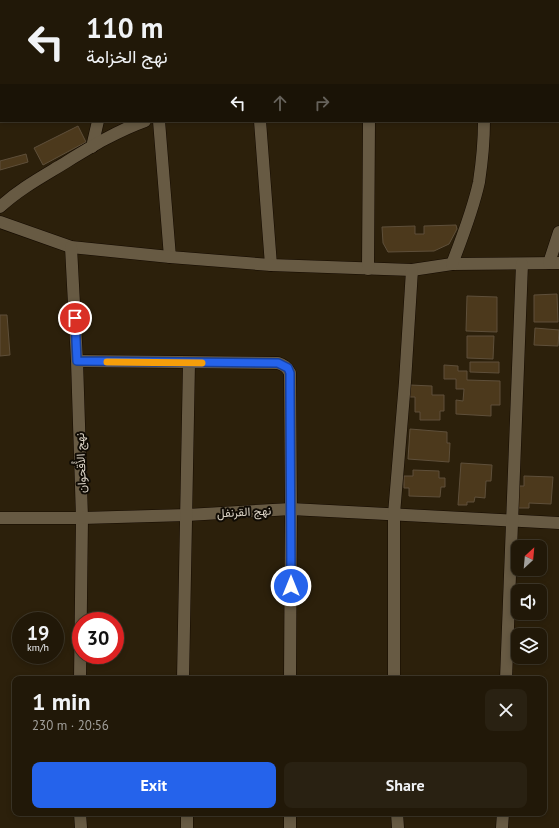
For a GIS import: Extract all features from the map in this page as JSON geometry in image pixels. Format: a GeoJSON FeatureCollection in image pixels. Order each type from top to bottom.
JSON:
{"type":"FeatureCollection","features":[{"type":"Feature","properties":{"kind":"street"},"geometry":{"type":"LineString","coordinates":[[92,147],[98,122]]}},
{"type":"Feature","properties":{"kind":"street"},"geometry":{"type":"LineString","coordinates":[[0,207],[27,186],[92,147],[119,126],[140,122]]}},
{"type":"Feature","properties":{"kind":"street"},"geometry":{"type":"LineString","coordinates":[[159,122],[170,257]]}},
{"type":"Feature","properties":{"kind":"street"},"geometry":{"type":"LineString","coordinates":[[260,122],[271,265]]}},
{"type":"Feature","properties":{"kind":"street"},"geometry":{"type":"LineString","coordinates":[[368,269],[369,122]]}},
{"type":"Feature","properties":{"kind":"street"},"geometry":{"type":"LineString","coordinates":[[452,264],[472,209],[479,182],[484,122]]}},
{"type":"Feature","properties":{"kind":"street"},"geometry":{"type":"LineString","coordinates":[[0,222],[46,240],[71,247],[271,265],[412,270],[452,264],[554,263],[559,232]]}},
{"type":"Feature","properties":{"kind":"street","name":"نهج الأُقحوان"},"geometry":{"type":"LineString","coordinates":[[71,247],[77,361],[82,518],[80,676]]}},
{"type":"Feature","properties":{"kind":"street"},"geometry":{"type":"LineString","coordinates":[[506,676],[522,264]]}},
{"type":"Feature","properties":{"kind":"street"},"geometry":{"type":"LineString","coordinates":[[394,676],[394,514],[405,382],[412,270]]}},
{"type":"Feature","properties":{"kind":"street"},"geometry":{"type":"LineString","coordinates":[[77,361],[278,363],[288,368],[290,373],[291,509],[290,676]]}},
{"type":"Feature","properties":{"kind":"street"},"geometry":{"type":"LineString","coordinates":[[183,676],[189,363]]}},
{"type":"Feature","properties":{"kind":"street","name":"نهج القرنفل"},"geometry":{"type":"LineString","coordinates":[[0,518],[82,518],[187,515],[291,509],[559,523]]}},
{"type":"Feature","properties":{"kind":"street"},"geometry":{"type":"LineString","coordinates":[[80,816],[81,828]]}},
{"type":"Feature","properties":{"kind":"street"},"geometry":{"type":"LineString","coordinates":[[187,816],[187,828]]}},
{"type":"Feature","properties":{"kind":"street"},"geometry":{"type":"LineString","coordinates":[[290,816],[290,828]]}},
{"type":"Feature","properties":{"kind":"street"},"geometry":{"type":"LineString","coordinates":[[397,816],[398,828]]}},
{"type":"Feature","properties":{"kind":"street"},"geometry":{"type":"LineString","coordinates":[[502,828],[503,816]]}},
{"type":"Feature","properties":{"kind":"building"},"geometry":{"type":"Polygon","coordinates":[[[78,126],[86,142],[43,165],[34,148],[78,126]]]}},
{"type":"Feature","properties":{"kind":"building"},"geometry":{"type":"Polygon","coordinates":[[[26,154],[28,162],[0,170],[0,161],[26,154]]]}},
{"type":"Feature","properties":{"kind":"building"},"geometry":{"type":"Polygon","coordinates":[[[456,225],[457,229],[449,244],[434,251],[388,252],[383,243],[382,227],[415,226],[415,234],[424,234],[424,226],[456,225]]]}},
{"type":"Feature","properties":{"kind":"building"},"geometry":{"type":"Polygon","coordinates":[[[557,294],[558,322],[534,322],[534,295],[557,294]]]}},
{"type":"Feature","properties":{"kind":"building"},"geometry":{"type":"Polygon","coordinates":[[[467,296],[497,297],[497,332],[466,331],[467,296]]]}},
{"type":"Feature","properties":{"kind":"building"},"geometry":{"type":"Polygon","coordinates":[[[0,315],[7,315],[10,355],[0,356],[0,315]]]}},
{"type":"Feature","properties":{"kind":"building"},"geometry":{"type":"Polygon","coordinates":[[[535,328],[559,330],[558,346],[534,345],[535,328]]]}},
{"type":"Feature","properties":{"kind":"building"},"geometry":{"type":"Polygon","coordinates":[[[467,336],[494,336],[493,359],[467,358],[467,336]]]}},
{"type":"Feature","properties":{"kind":"building"},"geometry":{"type":"Polygon","coordinates":[[[470,362],[499,362],[499,373],[470,372],[470,362]]]}},
{"type":"Feature","properties":{"kind":"building"},"geometry":{"type":"Polygon","coordinates":[[[444,365],[458,366],[458,371],[467,371],[467,380],[500,381],[500,405],[491,405],[491,416],[456,414],[456,400],[463,401],[464,389],[456,389],[456,379],[444,379],[444,365]]]}},
{"type":"Feature","properties":{"kind":"building"},"geometry":{"type":"Polygon","coordinates":[[[410,385],[432,386],[432,395],[444,395],[444,411],[440,411],[440,420],[420,420],[420,412],[415,412],[415,397],[410,397],[410,385]]]}},
{"type":"Feature","properties":{"kind":"building"},"geometry":{"type":"Polygon","coordinates":[[[410,429],[447,432],[447,443],[450,443],[449,462],[408,459],[410,429]]]}},
{"type":"Feature","properties":{"kind":"building"},"geometry":{"type":"Polygon","coordinates":[[[461,463],[492,465],[491,481],[486,481],[485,498],[475,497],[474,502],[467,502],[467,505],[458,505],[461,463]]]}},
{"type":"Feature","properties":{"kind":"building"},"geometry":{"type":"Polygon","coordinates":[[[413,470],[439,471],[439,478],[445,478],[445,487],[441,487],[440,497],[409,496],[409,488],[404,488],[404,476],[413,476],[413,470]]]}},
{"type":"Feature","properties":{"kind":"building"},"geometry":{"type":"Polygon","coordinates":[[[524,476],[553,477],[551,504],[529,503],[529,508],[514,508],[515,486],[524,486],[524,476]]]}},
{"type":"Feature","properties":{"kind":"slow traffic"},"geometry":{"type":"LineString","coordinates":[[107,362],[202,363]]}},
{"type":"Feature","properties":{"kind":"route"},"geometry":{"type":"LineString","coordinates":[[75,318],[77,361],[278,363],[288,368],[290,373],[291,586]]}}]}
